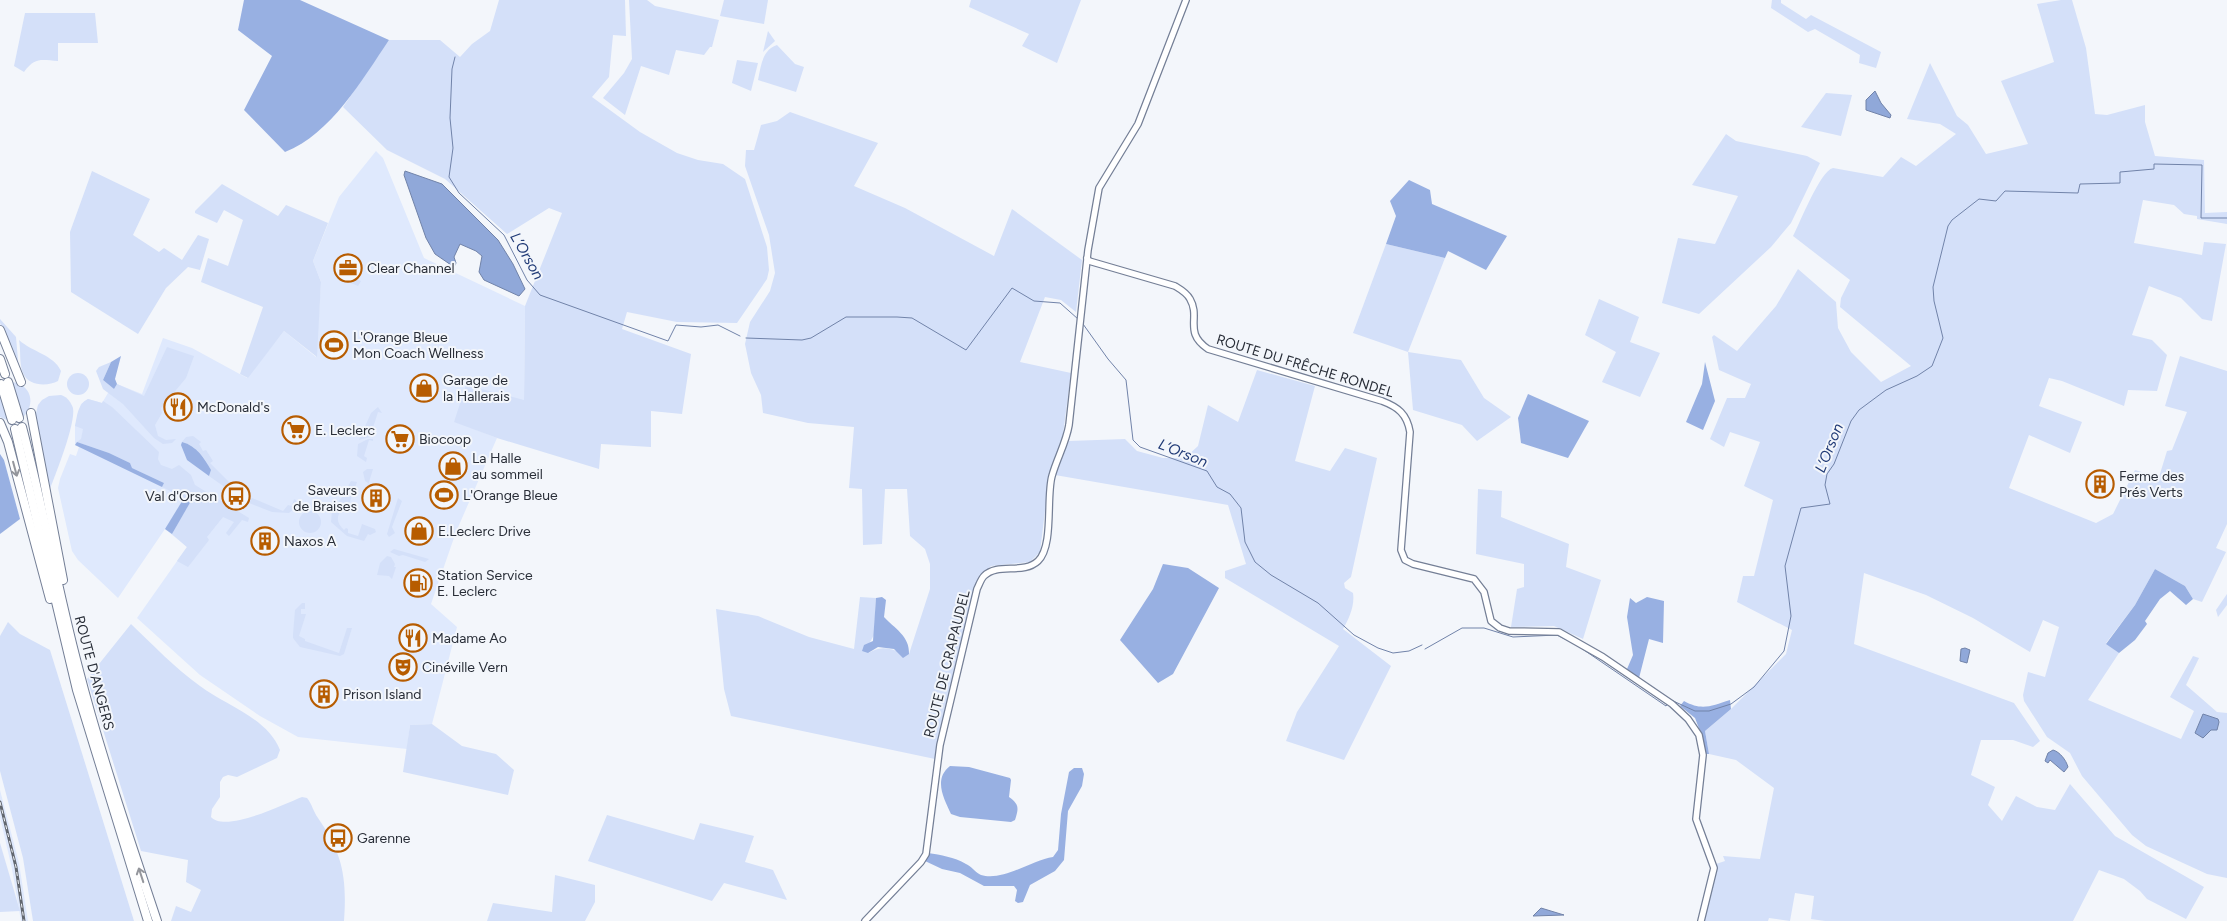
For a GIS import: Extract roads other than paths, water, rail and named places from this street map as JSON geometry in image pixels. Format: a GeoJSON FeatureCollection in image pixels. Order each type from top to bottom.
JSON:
{"type":"FeatureCollection","features":[{"type":"Feature","properties":{"kind":"highway"},"geometry":{"type":"LineString","coordinates":[[0,330],[21,382]]}},
{"type":"Feature","properties":{"kind":"highway"},"geometry":{"type":"LineString","coordinates":[[0,359],[5,374]]}},
{"type":"Feature","properties":{"kind":"highway"},"geometry":{"type":"LineString","coordinates":[[5,383],[16,419]]}},
{"type":"Feature","properties":{"kind":"highway"},"geometry":{"type":"LineString","coordinates":[[30,413],[63,580],[64,609]]}},
{"type":"Feature","properties":{"kind":"highway"},"geometry":{"type":"LineString","coordinates":[[0,423],[8,442],[62,646],[67,653]]}},
{"type":"Feature","properties":{"kind":"highway","name":"ROUTE D'ANGERS"},"geometry":{"type":"LineString","coordinates":[[148,921],[67,653],[18,428],[36,479],[64,609],[85,694],[121,813],[157,921]]}},
{"type":"Feature","properties":{"kind":"highway"},"geometry":{"type":"LineString","coordinates":[[139,893],[143,921]]}},
{"type":"Feature","properties":{"kind":"street"},"geometry":{"type":"LineString","coordinates":[[1087,258],[1099,188],[1138,124],[1186,0]]}},
{"type":"Feature","properties":{"kind":"street","name":"ROUTE DU FRÊCHE RONDEL"},"geometry":{"type":"LineString","coordinates":[[1087,258],[1089,261],[1175,286],[1182,290],[1190,299],[1195,337],[1208,349],[1382,400],[1398,409],[1408,422],[1410,432],[1401,550],[1405,560],[1412,564],[1474,579],[1484,592],[1491,621],[1500,628],[1509,631],[1559,632],[1604,657],[1669,702],[1688,719],[1699,735],[1703,755],[1696,819],[1714,868],[1701,921]]}},
{"type":"Feature","properties":{"kind":"street","name":"ROUTE DE CRAPAUDEL"},"geometry":{"type":"LineString","coordinates":[[865,921],[921,862],[926,854],[940,744],[977,589],[983,576],[993,571],[1024,568],[1034,565],[1044,554],[1052,477],[1066,441],[1069,425],[1087,258]]}},
{"type":"Feature","properties":{"kind":"waterway","name":"L’Orson"},"geometry":{"type":"LineString","coordinates":[[455,57],[452,69],[450,118],[453,148],[449,177],[459,193],[504,235],[527,280],[540,295],[668,341],[676,325],[701,327],[718,325],[740,336]]}},
{"type":"Feature","properties":{"kind":"waterway","name":"L’Orson"},"geometry":{"type":"LineString","coordinates":[[1671,700],[1695,711],[1709,711],[1731,704],[1754,687],[1784,651],[1791,616],[1785,566],[1801,508],[1830,504],[1825,485],[1827,474],[1834,464],[1851,421],[1859,410],[1886,390],[1917,376],[1932,366],[1943,338],[1934,301],[1933,287],[1948,226],[1952,220],[1979,199],[1996,201],[2005,191],[2078,193],[2080,184],[2120,183],[2120,172],[2154,169],[2154,164],[2202,165],[2201,218],[2227,218]]}},
{"type":"Feature","properties":{"kind":"waterway","name":"L’Orson"},"geometry":{"type":"LineString","coordinates":[[746,338],[802,340],[811,338],[846,317],[897,317],[912,318],[966,350],[1012,288],[1034,301],[1060,303],[1078,319]]}},
{"type":"Feature","properties":{"kind":"waterway","name":"L’Orson"},"geometry":{"type":"LineString","coordinates":[[1083,324],[1126,380],[1133,440],[1140,447],[1207,471],[1217,487],[1230,494],[1241,508],[1245,542],[1255,562],[1271,575],[1318,603],[1354,635],[1378,648],[1393,653],[1409,651],[1422,645]]}},
{"type":"Feature","properties":{"kind":"waterway","name":"L’Orson"},"geometry":{"type":"LineString","coordinates":[[1425,649],[1462,628],[1484,628],[1513,637],[1557,635],[1569,641]]}},
{"type":"Feature","properties":{"kind":"waterway","name":"L’Orson"},"geometry":{"type":"LineString","coordinates":[[1581,648],[1666,706],[1668,703]]}},
{"type":"Feature","properties":{"kind":"railway"},"geometry":{"type":"LineString","coordinates":[[0,802],[16,867],[24,921]]}},
{"type":"Feature","properties":{"kind":"place","name":"Clear Channel"},"geometry":{"type":"Point","coordinates":[348,268]}},
{"type":"Feature","properties":{"kind":"place","name":"L'Orange Bleue Mon Coach Wellness"},"geometry":{"type":"Point","coordinates":[334,345]}},
{"type":"Feature","properties":{"kind":"place","name":"Garage de la Hallerais"},"geometry":{"type":"Point","coordinates":[424,388]}},
{"type":"Feature","properties":{"kind":"place","name":"McDonald's"},"geometry":{"type":"Point","coordinates":[178,407]}},
{"type":"Feature","properties":{"kind":"place","name":"E. Leclerc"},"geometry":{"type":"Point","coordinates":[296,430]}},
{"type":"Feature","properties":{"kind":"place","name":"Biocoop"},"geometry":{"type":"Point","coordinates":[400,439]}},
{"type":"Feature","properties":{"kind":"place","name":"La Halle au sommeil"},"geometry":{"type":"Point","coordinates":[453,466]}},
{"type":"Feature","properties":{"kind":"place","name":"Ferme des Prés Verts"},"geometry":{"type":"Point","coordinates":[2100,484]}},
{"type":"Feature","properties":{"kind":"place","name":"L'Orange Bleue"},"geometry":{"type":"Point","coordinates":[444,495]}},
{"type":"Feature","properties":{"kind":"place","name":"Val d'Orson"},"geometry":{"type":"Point","coordinates":[236,496]}},
{"type":"Feature","properties":{"kind":"place","name":"Saveurs de Braises"},"geometry":{"type":"Point","coordinates":[376,498]}},
{"type":"Feature","properties":{"kind":"place","name":"E.Leclerc Drive"},"geometry":{"type":"Point","coordinates":[419,531]}},
{"type":"Feature","properties":{"kind":"place","name":"Naxos A"},"geometry":{"type":"Point","coordinates":[265,541]}},
{"type":"Feature","properties":{"kind":"place","name":"Station Service E. Leclerc"},"geometry":{"type":"Point","coordinates":[418,583]}},
{"type":"Feature","properties":{"kind":"place","name":"Madame Ao"},"geometry":{"type":"Point","coordinates":[413,638]}},
{"type":"Feature","properties":{"kind":"place","name":"Cinéville Vern"},"geometry":{"type":"Point","coordinates":[403,667]}},
{"type":"Feature","properties":{"kind":"place","name":"Prison Island"},"geometry":{"type":"Point","coordinates":[324,694]}},
{"type":"Feature","properties":{"kind":"place","name":"Garenne"},"geometry":{"type":"Point","coordinates":[338,838]}}]}
